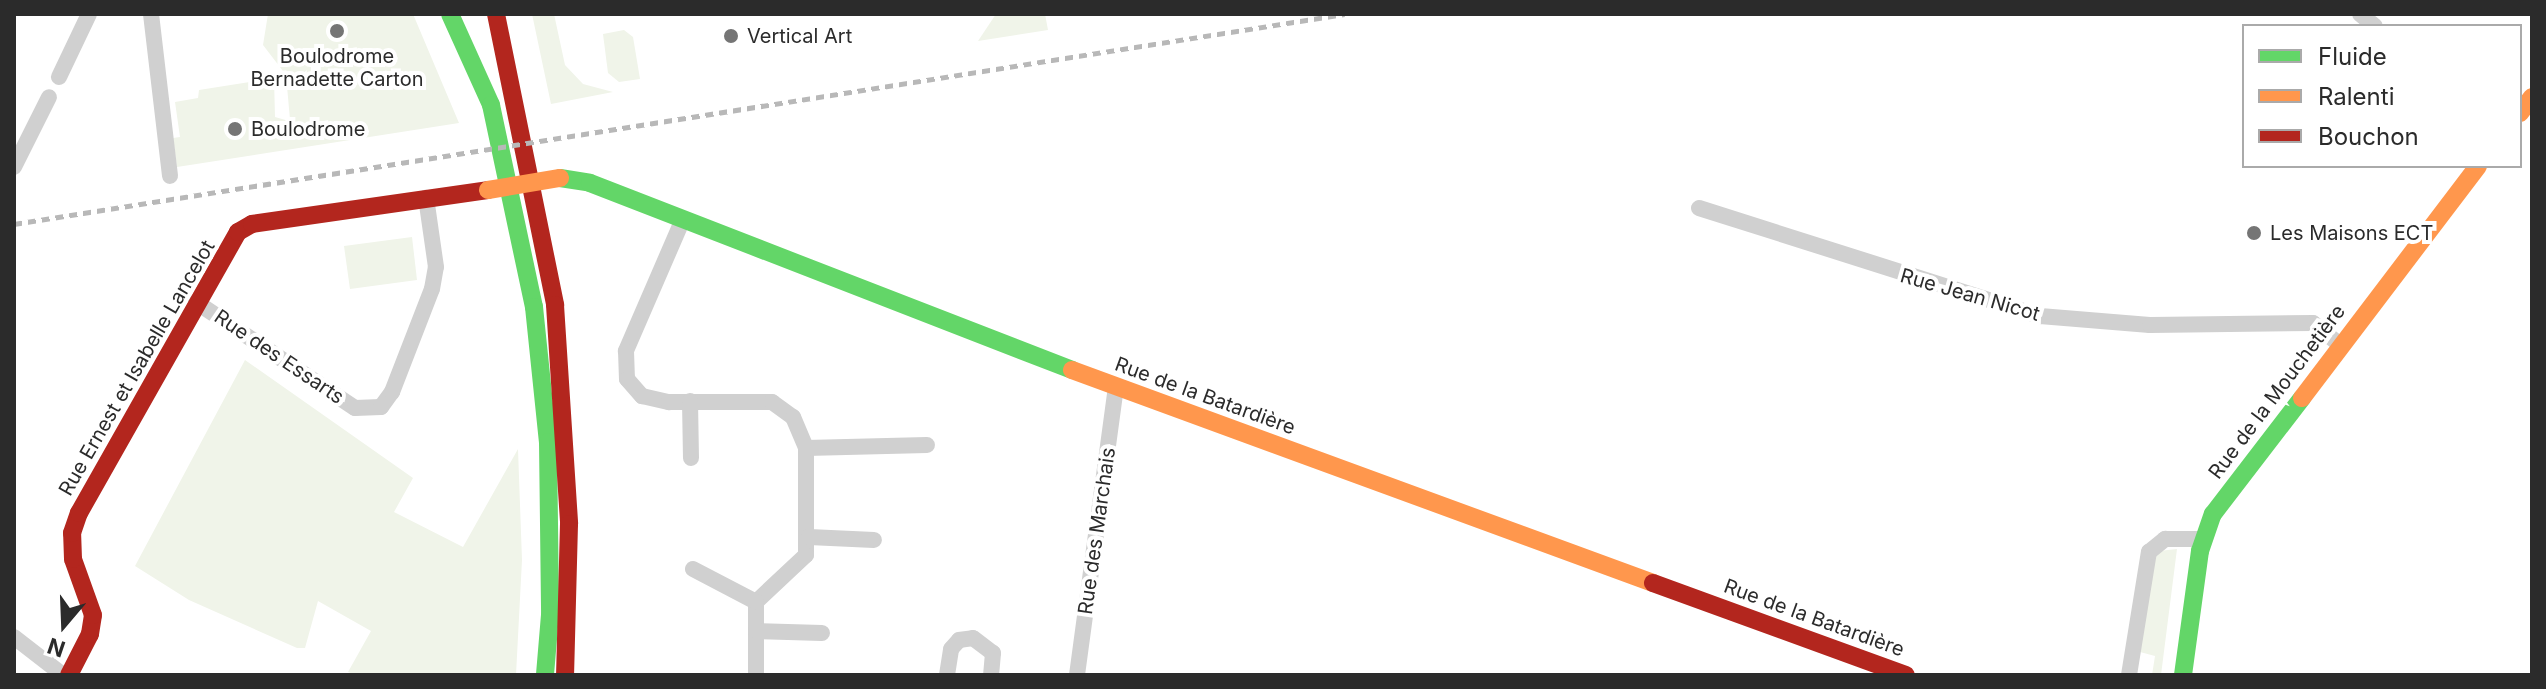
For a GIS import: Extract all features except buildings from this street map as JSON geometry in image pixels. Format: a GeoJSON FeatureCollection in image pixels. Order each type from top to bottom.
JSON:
{"type":"FeatureCollection","features":[{"type":"Feature","properties":{"kind":"street"},"geometry":{"type":"LineString","coordinates":[[59,77],[89,14]]}},
{"type":"Feature","properties":{"kind":"street"},"geometry":{"type":"LineString","coordinates":[[151,14],[170,176]]}},
{"type":"Feature","properties":{"kind":"street"},"geometry":{"type":"LineString","coordinates":[[450,14],[482,81]]}},
{"type":"Feature","properties":{"kind":"street"},"geometry":{"type":"LineString","coordinates":[[462,14],[516,204],[542,384],[550,523],[545,675]]}},
{"type":"Feature","properties":{"kind":"street"},"geometry":{"type":"LineString","coordinates":[[484,14],[508,87]]}},
{"type":"Feature","properties":{"kind":"street"},"geometry":{"type":"LineString","coordinates":[[496,14],[508,87],[555,305],[569,524],[565,675]]}},
{"type":"Feature","properties":{"kind":"street"},"geometry":{"type":"LineString","coordinates":[[14,167],[49,97]]}},
{"type":"Feature","properties":{"kind":"street","name":"Rue de la Mouchetière"},"geometry":{"type":"LineString","coordinates":[[2183,675],[2202,539],[2220,503],[2476,168]]}},
{"type":"Feature","properties":{"kind":"street","name":"Rue de la Batardière"},"geometry":{"type":"LineString","coordinates":[[488,190],[560,178],[590,183],[1116,387],[1906,675]]}},
{"type":"Feature","properties":{"kind":"street","name":"Rue Ernest et Isabelle Lancelot"},"geometry":{"type":"LineString","coordinates":[[69,675],[90,634],[93,615],[73,559],[72,533],[196,302],[238,232],[252,224],[488,190]]}},
{"type":"Feature","properties":{"kind":"street","name":"Rue des Essarts"},"geometry":{"type":"LineString","coordinates":[[196,302],[355,408],[381,407],[392,392],[432,289],[436,267],[426,198]]}},
{"type":"Feature","properties":{"kind":"street","name":"Rue Jean Nicot"},"geometry":{"type":"LineString","coordinates":[[1699,208],[2040,316],[2150,325],[2313,323],[2340,345]]}},
{"type":"Feature","properties":{"kind":"street"},"geometry":{"type":"LineString","coordinates":[[683,219],[626,351],[627,379],[642,396],[690,401],[772,402],[793,417],[806,448],[809,537],[806,555],[794,571],[765,588],[756,602],[756,675]]}},
{"type":"Feature","properties":{"kind":"street","name":"Rue des Marchais"},"geometry":{"type":"LineString","coordinates":[[1077,675],[1116,387]]}},
{"type":"Feature","properties":{"kind":"street"},"geometry":{"type":"LineString","coordinates":[[690,401],[691,458]]}},
{"type":"Feature","properties":{"kind":"street"},"geometry":{"type":"LineString","coordinates":[[806,448],[927,445]]}},
{"type":"Feature","properties":{"kind":"street"},"geometry":{"type":"LineString","coordinates":[[809,537],[874,540]]}},
{"type":"Feature","properties":{"kind":"street"},"geometry":{"type":"LineString","coordinates":[[2129,675],[2149,552],[2165,539],[2202,539]]}},
{"type":"Feature","properties":{"kind":"street"},"geometry":{"type":"LineString","coordinates":[[693,569],[756,602]]}},
{"type":"Feature","properties":{"kind":"street"},"geometry":{"type":"LineString","coordinates":[[756,631],[822,633]]}},
{"type":"Feature","properties":{"kind":"street"},"geometry":{"type":"LineString","coordinates":[[14,637],[63,675]]}},
{"type":"Feature","properties":{"kind":"street"},"geometry":{"type":"LineString","coordinates":[[947,675],[951,649],[959,640],[973,638],[993,653],[991,675]]}},
{"type":"Feature","properties":{"kind":"shaded area"},"geometry":{"type":"Polygon","coordinates":[[[268,14],[413,14],[459,123],[177,167],[173,138],[180,137],[175,102],[198,98],[199,90],[274,78],[275,117],[289,121],[291,131],[286,75],[263,45],[268,14]]]}},
{"type":"Feature","properties":{"kind":"shaded area"},"geometry":{"type":"Polygon","coordinates":[[[532,14],[554,14],[565,65],[583,84],[613,92],[551,104],[532,14]]]}},
{"type":"Feature","properties":{"kind":"shaded area"},"geometry":{"type":"Polygon","coordinates":[[[996,14],[1045,14],[1048,30],[978,41],[996,14]]]}},
{"type":"Feature","properties":{"kind":"shaded area"},"geometry":{"type":"Polygon","coordinates":[[[624,30],[633,37],[640,79],[619,82],[608,73],[603,34],[624,30]]]}},
{"type":"Feature","properties":{"kind":"shaded area"},"geometry":{"type":"Polygon","coordinates":[[[412,237],[417,280],[350,289],[344,246],[412,237]]]}},
{"type":"Feature","properties":{"kind":"shaded area"},"geometry":{"type":"Polygon","coordinates":[[[245,360],[413,478],[394,512],[463,547],[518,449],[522,560],[516,675],[356,675],[348,672],[371,631],[318,601],[305,648],[297,648],[189,600],[135,566],[245,360]]]}},
{"type":"Feature","properties":{"kind":"shaded area"},"geometry":{"type":"Polygon","coordinates":[[[2177,549],[2161,675],[2152,675],[2155,656],[2140,652],[2151,560],[2159,551],[2177,549]]]}},
{"type":"Feature","properties":{"kind":"railway"},"geometry":{"type":"LineString","coordinates":[[14,224],[1345,14]]}},
{"type":"Feature","properties":{"kind":"traffic: fast"},"geometry":{"type":"LineString","coordinates":[[450,14],[491,105],[534,307],[548,442],[550,615],[545,675]]}},
{"type":"Feature","properties":{"kind":"traffic: fast"},"geometry":{"type":"LineString","coordinates":[[560,178],[590,183],[1072,370]]}},
{"type":"Feature","properties":{"kind":"traffic: fast"},"geometry":{"type":"LineString","coordinates":[[2183,675],[2200,551],[2213,514],[2302,398]]}},
{"type":"Feature","properties":{"kind":"traffic: slow"},"geometry":{"type":"LineString","coordinates":[[2522,110],[2532,97]]}},
{"type":"Feature","properties":{"kind":"traffic: slow"},"geometry":{"type":"LineString","coordinates":[[2302,398],[2476,168]]}},
{"type":"Feature","properties":{"kind":"traffic: slow"},"geometry":{"type":"LineString","coordinates":[[488,190],[560,178]]}},
{"type":"Feature","properties":{"kind":"traffic: slow"},"geometry":{"type":"LineString","coordinates":[[1072,370],[1653,583]]}},
{"type":"Feature","properties":{"kind":"traffic: jam"},"geometry":{"type":"LineString","coordinates":[[496,14],[555,305],[569,524],[565,675]]}},
{"type":"Feature","properties":{"kind":"traffic: jam"},"geometry":{"type":"LineString","coordinates":[[69,675],[90,634],[93,615],[73,559],[72,533],[79,513],[238,232],[252,224],[488,190]]}},
{"type":"Feature","properties":{"kind":"traffic: jam"},"geometry":{"type":"LineString","coordinates":[[1653,583],[1906,675]]}},
{"type":"Feature","properties":{"kind":"place","name":"Boulodrome Bernadette Carton"},"geometry":{"type":"Point","coordinates":[337,31]}},
{"type":"Feature","properties":{"kind":"place","name":"Vertical Art"},"geometry":{"type":"Point","coordinates":[731,36]}},
{"type":"Feature","properties":{"kind":"place","name":"Boulodrome"},"geometry":{"type":"Point","coordinates":[235,129]}},
{"type":"Feature","properties":{"kind":"place","name":"Les Maisons ECT"},"geometry":{"type":"Point","coordinates":[2254,233]}}]}
